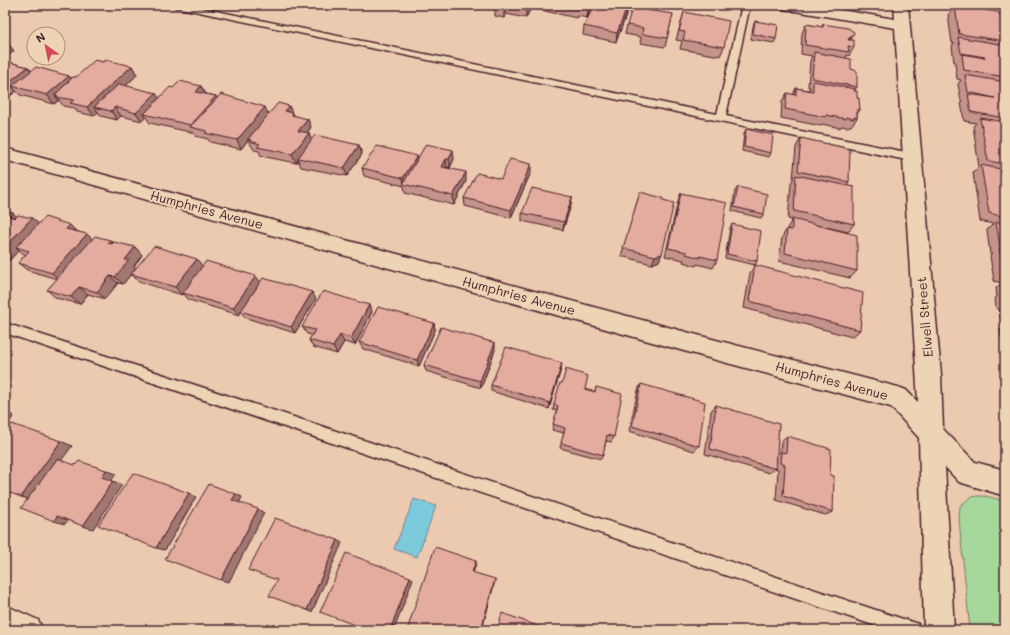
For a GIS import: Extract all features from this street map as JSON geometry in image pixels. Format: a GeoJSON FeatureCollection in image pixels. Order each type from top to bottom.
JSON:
{"type":"FeatureCollection","features":[{"type":"Feature","properties":{"kind":"street"},"geometry":{"type":"LineString","coordinates":[[783,5],[903,24]]}},
{"type":"Feature","properties":{"kind":"street","name":"Elwell Street"},"geometry":{"type":"LineString","coordinates":[[901,5],[911,156],[929,375],[939,630]]}},
{"type":"Feature","properties":{"kind":"street","name":"Humphries Avenue"},"geometry":{"type":"LineString","coordinates":[[5,154],[708,348],[898,398],[968,473],[1005,483]]}},
{"type":"Feature","properties":{"kind":"street"},"geometry":{"type":"LineString","coordinates":[[5,620],[28,630]]}},
{"type":"Feature","properties":{"kind":"lane"},"geometry":{"type":"LineString","coordinates":[[175,5],[911,156]]}},
{"type":"Feature","properties":{"kind":"lane"},"geometry":{"type":"LineString","coordinates":[[721,117],[746,5]]}},
{"type":"Feature","properties":{"kind":"lane"},"geometry":{"type":"LineString","coordinates":[[5,328],[312,428],[912,630]]}},
{"type":"Feature","properties":{"kind":"green space"},"geometry":{"type":"Polygon","coordinates":[[[985,496],[1005,501],[1005,630],[970,630],[959,520],[960,506],[971,497],[985,496]]]}},
{"type":"Feature","properties":{"kind":"water"},"geometry":{"type":"Polygon","coordinates":[[[414,499],[436,506],[417,557],[394,549],[414,499]]]}},
{"type":"Feature","properties":{"kind":"building"},"geometry":{"type":"Polygon","coordinates":[[[496,5],[506,5],[504,9],[495,7],[496,5]]]}},
{"type":"Feature","properties":{"kind":"building"},"geometry":{"type":"Polygon","coordinates":[[[506,5],[528,5],[526,9],[506,5]]]}},
{"type":"Feature","properties":{"kind":"building"},"geometry":{"type":"Polygon","coordinates":[[[559,5],[590,5],[588,9],[579,7],[578,9],[559,5]]]}},
{"type":"Feature","properties":{"kind":"building"},"geometry":{"type":"Polygon","coordinates":[[[594,5],[628,5],[617,33],[584,26],[594,5]]]}},
{"type":"Feature","properties":{"kind":"building"},"geometry":{"type":"Polygon","coordinates":[[[955,6],[998,12],[999,14],[1004,15],[1005,41],[959,34],[955,6]]]}},
{"type":"Feature","properties":{"kind":"building"},"geometry":{"type":"Polygon","coordinates":[[[632,8],[673,14],[667,38],[642,34],[643,28],[627,25],[632,8]]]}},
{"type":"Feature","properties":{"kind":"building"},"geometry":{"type":"Polygon","coordinates":[[[684,12],[729,21],[724,47],[683,40],[685,32],[679,31],[684,12]]]}},
{"type":"Feature","properties":{"kind":"building"},"geometry":{"type":"Polygon","coordinates":[[[755,21],[778,25],[776,39],[753,34],[755,21]]]}},
{"type":"Feature","properties":{"kind":"building"},"geometry":{"type":"Polygon","coordinates":[[[806,24],[823,27],[823,24],[848,28],[854,32],[853,36],[848,40],[854,40],[854,47],[848,46],[849,52],[805,45],[806,24]]]}},
{"type":"Feature","properties":{"kind":"building"},"geometry":{"type":"Polygon","coordinates":[[[958,37],[1005,45],[1005,77],[964,70],[962,54],[985,57],[961,53],[958,37]]]}},
{"type":"Feature","properties":{"kind":"building"},"geometry":{"type":"Polygon","coordinates":[[[814,52],[851,59],[851,69],[857,71],[857,87],[812,78],[814,52]]]}},
{"type":"Feature","properties":{"kind":"building"},"geometry":{"type":"Polygon","coordinates":[[[95,60],[103,62],[106,60],[132,66],[87,107],[70,103],[74,100],[56,97],[58,96],[55,95],[73,77],[76,77],[95,60]]]}},
{"type":"Feature","properties":{"kind":"building"},"geometry":{"type":"Polygon","coordinates":[[[5,61],[28,67],[5,85],[5,61]]]}},
{"type":"Feature","properties":{"kind":"building"},"geometry":{"type":"Polygon","coordinates":[[[36,67],[69,76],[47,95],[12,86],[36,67]]]}},
{"type":"Feature","properties":{"kind":"building"},"geometry":{"type":"Polygon","coordinates":[[[965,75],[1005,82],[1005,118],[971,112],[968,94],[995,98],[968,92],[965,75]]]}},
{"type":"Feature","properties":{"kind":"building"},"geometry":{"type":"Polygon","coordinates":[[[180,81],[201,86],[196,92],[216,96],[190,125],[144,114],[170,87],[173,88],[180,81]]]}},
{"type":"Feature","properties":{"kind":"building"},"geometry":{"type":"Polygon","coordinates":[[[813,81],[855,89],[854,91],[857,91],[857,98],[859,98],[860,110],[857,110],[857,118],[854,117],[854,119],[846,117],[846,119],[826,115],[826,117],[785,109],[787,93],[796,95],[796,88],[813,91],[813,81]]]}},
{"type":"Feature","properties":{"kind":"building"},"geometry":{"type":"Polygon","coordinates":[[[119,84],[156,93],[136,113],[115,107],[111,111],[94,107],[119,84]]]}},
{"type":"Feature","properties":{"kind":"building"},"geometry":{"type":"Polygon","coordinates":[[[221,94],[265,107],[237,140],[205,133],[207,131],[190,127],[221,94]]]}},
{"type":"Feature","properties":{"kind":"building"},"geometry":{"type":"Polygon","coordinates":[[[278,103],[289,106],[285,111],[293,113],[292,115],[308,119],[298,131],[309,133],[292,154],[257,147],[260,144],[248,139],[278,103]]]}},
{"type":"Feature","properties":{"kind":"building"},"geometry":{"type":"Polygon","coordinates":[[[980,118],[1005,122],[1005,164],[988,161],[980,118]]]}},
{"type":"Feature","properties":{"kind":"building"},"geometry":{"type":"Polygon","coordinates":[[[746,129],[773,135],[771,153],[744,147],[746,129]]]}},
{"type":"Feature","properties":{"kind":"building"},"geometry":{"type":"Polygon","coordinates":[[[315,135],[359,145],[344,168],[298,158],[315,135]]]}},
{"type":"Feature","properties":{"kind":"building"},"geometry":{"type":"Polygon","coordinates":[[[801,138],[850,149],[849,182],[798,171],[801,138]]]}},
{"type":"Feature","properties":{"kind":"building"},"geometry":{"type":"Polygon","coordinates":[[[426,144],[453,150],[449,159],[446,159],[442,167],[466,172],[453,196],[403,184],[426,144]]]}},
{"type":"Feature","properties":{"kind":"building"},"geometry":{"type":"Polygon","coordinates":[[[377,146],[417,156],[403,178],[362,168],[377,146]]]}},
{"type":"Feature","properties":{"kind":"building"},"geometry":{"type":"Polygon","coordinates":[[[510,159],[531,164],[511,210],[464,198],[477,173],[501,179],[510,159]]]}},
{"type":"Feature","properties":{"kind":"building"},"geometry":{"type":"Polygon","coordinates":[[[981,165],[1005,170],[1005,217],[989,213],[981,165]]]}},
{"type":"Feature","properties":{"kind":"building"},"geometry":{"type":"Polygon","coordinates":[[[796,175],[854,187],[854,224],[794,211],[796,175]]]}},
{"type":"Feature","properties":{"kind":"building"},"geometry":{"type":"Polygon","coordinates":[[[738,187],[767,194],[764,214],[734,207],[738,187]]]}},
{"type":"Feature","properties":{"kind":"building"},"geometry":{"type":"Polygon","coordinates":[[[532,188],[572,197],[564,222],[522,213],[532,188]]]}},
{"type":"Feature","properties":{"kind":"building"},"geometry":{"type":"Polygon","coordinates":[[[640,192],[663,198],[663,200],[674,203],[662,254],[655,256],[623,248],[640,192]]]}},
{"type":"Feature","properties":{"kind":"building"},"geometry":{"type":"Polygon","coordinates":[[[681,193],[727,203],[717,260],[700,256],[700,258],[686,254],[687,252],[668,248],[681,193]]]}},
{"type":"Feature","properties":{"kind":"building"},"geometry":{"type":"Polygon","coordinates":[[[5,211],[13,213],[9,216],[15,218],[18,215],[32,218],[5,247],[5,211]]]}},
{"type":"Feature","properties":{"kind":"building"},"geometry":{"type":"Polygon","coordinates":[[[45,217],[70,225],[66,229],[87,234],[52,273],[18,263],[29,251],[16,247],[45,217]]]}},
{"type":"Feature","properties":{"kind":"building"},"geometry":{"type":"Polygon","coordinates":[[[792,219],[857,235],[857,271],[785,253],[787,229],[792,230],[792,219]]]}},
{"type":"Feature","properties":{"kind":"building"},"geometry":{"type":"Polygon","coordinates":[[[996,222],[1005,224],[1005,248],[1000,246],[996,222]]]}},
{"type":"Feature","properties":{"kind":"building"},"geometry":{"type":"Polygon","coordinates":[[[732,224],[761,231],[757,261],[727,254],[732,224]]]}},
{"type":"Feature","properties":{"kind":"building"},"geometry":{"type":"Polygon","coordinates":[[[95,236],[110,240],[108,243],[112,244],[114,242],[135,247],[125,260],[129,260],[115,277],[110,276],[97,292],[79,287],[71,297],[47,290],[95,236]]]}},
{"type":"Feature","properties":{"kind":"building"},"geometry":{"type":"Polygon","coordinates":[[[154,246],[197,259],[175,287],[131,274],[154,246]]]}},
{"type":"Feature","properties":{"kind":"building"},"geometry":{"type":"Polygon","coordinates":[[[999,248],[1005,250],[1005,274],[1004,273],[999,248]]]}},
{"type":"Feature","properties":{"kind":"building"},"geometry":{"type":"Polygon","coordinates":[[[206,261],[256,276],[233,308],[183,293],[206,261]]]}},
{"type":"Feature","properties":{"kind":"building"},"geometry":{"type":"Polygon","coordinates":[[[755,265],[863,293],[860,330],[749,301],[755,265]]]}},
{"type":"Feature","properties":{"kind":"building"},"geometry":{"type":"Polygon","coordinates":[[[263,278],[312,292],[291,327],[241,311],[263,278]]]}},
{"type":"Feature","properties":{"kind":"building"},"geometry":{"type":"Polygon","coordinates":[[[323,291],[369,305],[351,338],[340,335],[333,347],[309,340],[315,330],[302,327],[323,291]]]}},
{"type":"Feature","properties":{"kind":"building"},"geometry":{"type":"Polygon","coordinates":[[[378,307],[434,323],[417,360],[359,342],[378,307]]]}},
{"type":"Feature","properties":{"kind":"building"},"geometry":{"type":"Polygon","coordinates":[[[441,327],[495,343],[480,381],[424,365],[441,327]]]}},
{"type":"Feature","properties":{"kind":"building"},"geometry":{"type":"Polygon","coordinates":[[[506,347],[562,363],[550,403],[491,385],[506,347]]]}},
{"type":"Feature","properties":{"kind":"building"},"geometry":{"type":"Polygon","coordinates":[[[566,369],[588,376],[585,389],[595,392],[596,387],[622,394],[614,437],[607,435],[603,455],[561,443],[565,428],[553,424],[558,406],[554,404],[566,369]]]}},
{"type":"Feature","properties":{"kind":"building"},"geometry":{"type":"Polygon","coordinates":[[[641,384],[705,402],[699,446],[632,426],[641,384]]]}},
{"type":"Feature","properties":{"kind":"building"},"geometry":{"type":"Polygon","coordinates":[[[716,405],[779,424],[776,469],[710,449],[716,405]]]}},
{"type":"Feature","properties":{"kind":"building"},"geometry":{"type":"Polygon","coordinates":[[[12,424],[61,441],[21,497],[5,491],[5,433],[12,424]]]}},
{"type":"Feature","properties":{"kind":"building"},"geometry":{"type":"Polygon","coordinates":[[[787,436],[831,449],[830,475],[834,476],[833,512],[783,496],[785,465],[780,463],[781,452],[786,453],[787,436]]]}},
{"type":"Feature","properties":{"kind":"building"},"geometry":{"type":"Polygon","coordinates":[[[57,459],[75,465],[79,461],[106,470],[102,477],[113,481],[83,526],[57,516],[54,521],[21,508],[57,459]]]}},
{"type":"Feature","properties":{"kind":"building"},"geometry":{"type":"Polygon","coordinates":[[[133,473],[189,493],[156,548],[98,525],[133,473]]]}},
{"type":"Feature","properties":{"kind":"building"},"geometry":{"type":"Polygon","coordinates":[[[209,484],[236,494],[232,500],[258,509],[221,580],[165,559],[209,484]]]}},
{"type":"Feature","properties":{"kind":"building"},"geometry":{"type":"Polygon","coordinates":[[[275,518],[338,540],[307,610],[269,596],[277,580],[248,570],[275,518]]]}},
{"type":"Feature","properties":{"kind":"building"},"geometry":{"type":"Polygon","coordinates":[[[435,547],[476,561],[472,572],[495,579],[481,630],[407,630],[435,547]]]}},
{"type":"Feature","properties":{"kind":"building"},"geometry":{"type":"Polygon","coordinates":[[[346,553],[410,577],[390,630],[368,630],[320,612],[346,553]]]}},
{"type":"Feature","properties":{"kind":"building"},"geometry":{"type":"Polygon","coordinates":[[[502,613],[549,630],[497,630],[502,613]]]}},
{"type":"Feature","properties":{"kind":"building"},"geometry":{"type":"Polygon","coordinates":[[[592,627],[601,630],[591,630],[592,627]]]}}]}
